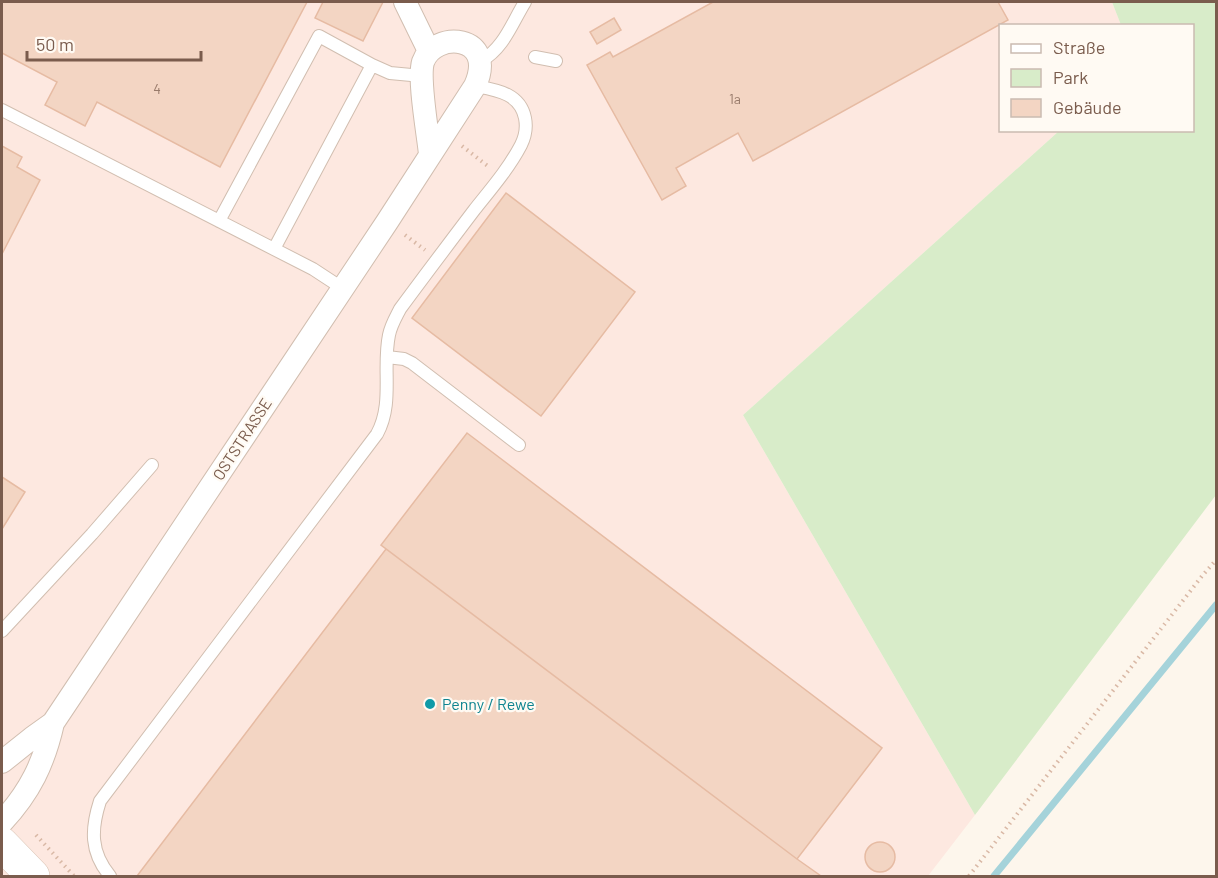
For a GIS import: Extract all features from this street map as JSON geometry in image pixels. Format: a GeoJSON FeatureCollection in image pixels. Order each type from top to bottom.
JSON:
{"type":"FeatureCollection","features":[{"type":"Feature","properties":{"kind":"main road"},"geometry":{"type":"LineString","coordinates":[[2,844],[33,876]]}},
{"type":"Feature","properties":{"kind":"street"},"geometry":{"type":"LineString","coordinates":[[405,2],[429,51]]}},
{"type":"Feature","properties":{"kind":"street"},"geometry":{"type":"LineString","coordinates":[[430,154],[422,76],[423,63],[429,51],[439,44],[465,43],[476,50],[481,61]]}},
{"type":"Feature","properties":{"kind":"street","name":"OSTSTRASSE"},"geometry":{"type":"LineString","coordinates":[[2,822],[26,793],[36,775],[46,752],[53,723],[475,86],[481,72],[481,61]]}},
{"type":"Feature","properties":{"kind":"street","name":"OSTSTRASSE"},"geometry":{"type":"LineString","coordinates":[[2,762],[53,723]]}},
{"type":"Feature","properties":{"kind":"lane"},"geometry":{"type":"LineString","coordinates":[[481,61],[491,56],[498,48],[525,2]]}},
{"type":"Feature","properties":{"kind":"lane"},"geometry":{"type":"LineString","coordinates":[[219,221],[319,36],[390,73],[422,76]]}},
{"type":"Feature","properties":{"kind":"lane"},"geometry":{"type":"LineString","coordinates":[[535,57],[556,61]]}},
{"type":"Feature","properties":{"kind":"lane"},"geometry":{"type":"LineString","coordinates":[[274,249],[372,65]]}},
{"type":"Feature","properties":{"kind":"lane"},"geometry":{"type":"LineString","coordinates":[[110,876],[94,850],[94,821],[100,801],[377,434],[386,408],[388,338],[392,324],[400,309],[501,176],[523,141],[525,118],[519,104],[508,94],[499,90],[475,86]]}},
{"type":"Feature","properties":{"kind":"lane"},"geometry":{"type":"LineString","coordinates":[[2,110],[274,249],[342,288]]}},
{"type":"Feature","properties":{"kind":"lane"},"geometry":{"type":"LineString","coordinates":[[387,357],[405,358],[519,445]]}},
{"type":"Feature","properties":{"kind":"lane"},"geometry":{"type":"LineString","coordinates":[[2,631],[152,465]]}},
{"type":"Feature","properties":{"kind":"path"},"geometry":{"type":"LineString","coordinates":[[444,133],[501,176]]}},
{"type":"Feature","properties":{"kind":"path"},"geometry":{"type":"LineString","coordinates":[[387,222],[437,259]]}},
{"type":"Feature","properties":{"kind":"path"},"geometry":{"type":"LineString","coordinates":[[969,876],[1216,560]]}},
{"type":"Feature","properties":{"kind":"path"},"geometry":{"type":"LineString","coordinates":[[38,837],[74,876]]}},
{"type":"Feature","properties":{"kind":"shaded area"},"geometry":{"type":"Polygon","coordinates":[[[2,2],[1112,2],[1121,24],[999,24],[999,132],[1058,132],[743,415],[975,815],[928,876],[2,876],[2,2]]]}},
{"type":"Feature","properties":{"kind":"green space"},"geometry":{"type":"Polygon","coordinates":[[[1112,2],[1216,2],[1216,495],[975,815],[743,415],[1058,132],[1194,132],[1194,24],[1121,24],[1112,2]]]}},
{"type":"Feature","properties":{"kind":"building"},"geometry":{"type":"Polygon","coordinates":[[[2,2],[307,2],[220,167],[97,102],[85,126],[45,105],[57,82],[2,53],[2,2]]]}},
{"type":"Feature","properties":{"kind":"building"},"geometry":{"type":"Polygon","coordinates":[[[323,2],[383,2],[363,41],[315,18],[323,2]]]}},
{"type":"Feature","properties":{"kind":"building"},"geometry":{"type":"Polygon","coordinates":[[[713,2],[998,2],[1008,20],[753,161],[738,133],[676,168],[686,186],[662,200],[587,65],[610,52],[613,57],[713,2]]]}},
{"type":"Feature","properties":{"kind":"building"},"geometry":{"type":"Polygon","coordinates":[[[614,18],[621,30],[597,44],[590,32],[614,18]]]}},
{"type":"Feature","properties":{"kind":"building"},"geometry":{"type":"Polygon","coordinates":[[[2,146],[22,157],[17,167],[40,180],[2,254],[2,146]]]}},
{"type":"Feature","properties":{"kind":"building"},"geometry":{"type":"Polygon","coordinates":[[[506,193],[635,292],[541,416],[412,318],[506,193]]]}},
{"type":"Feature","properties":{"kind":"building"},"geometry":{"type":"Polygon","coordinates":[[[467,433],[882,748],[797,859],[381,545],[467,433]]]}},
{"type":"Feature","properties":{"kind":"building"},"geometry":{"type":"Polygon","coordinates":[[[2,477],[25,492],[2,529],[2,477]]]}},
{"type":"Feature","properties":{"kind":"building","name":"Penny / Rewe"},"geometry":{"type":"Polygon","coordinates":[[[386,549],[797,859],[821,876],[137,876],[386,549]]]}},
{"type":"Feature","properties":{"kind":"building"},"geometry":{"type":"Polygon","coordinates":[[[880,842],[891,846],[895,857],[891,868],[880,872],[869,868],[865,857],[869,846],[880,842]]]}},
{"type":"Feature","properties":{"kind":"waterway"},"geometry":{"type":"LineString","coordinates":[[994,876],[1216,605]]}},
{"type":"Feature","properties":{"kind":"place","name":"Penny / Rewe"},"geometry":{"type":"Point","coordinates":[430,704]}}]}
